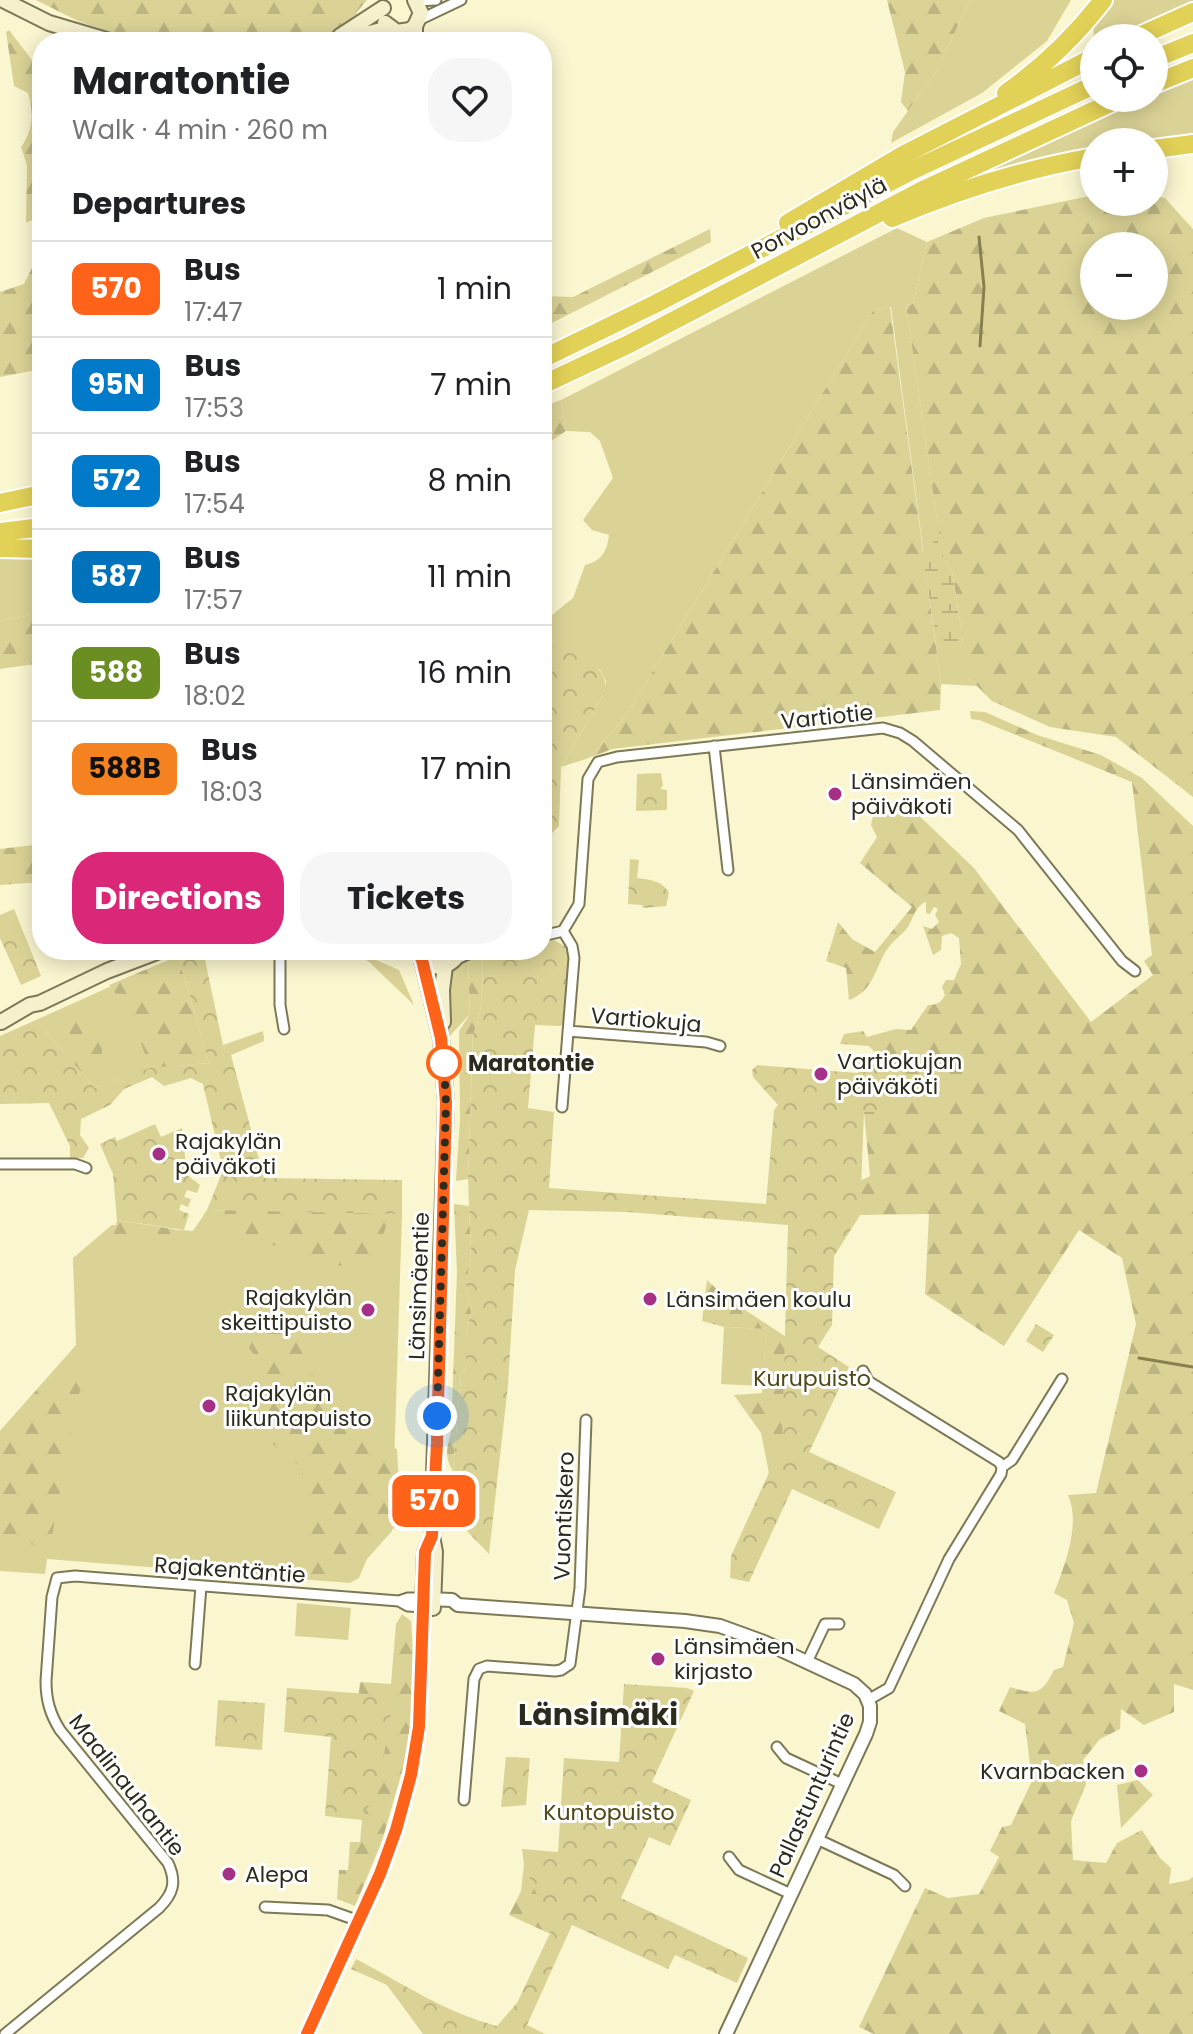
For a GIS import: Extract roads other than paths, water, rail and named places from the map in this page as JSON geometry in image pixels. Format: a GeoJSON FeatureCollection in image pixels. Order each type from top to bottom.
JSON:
{"type":"FeatureCollection","features":[{"type":"Feature","properties":{"kind":"highway"},"geometry":{"type":"LineString","coordinates":[[961,124],[1012,89],[1049,58],[1103,0]]}},
{"type":"Feature","properties":{"kind":"highway"},"geometry":{"type":"LineString","coordinates":[[1166,24],[1193,12]]}},
{"type":"Feature","properties":{"kind":"highway"},"geometry":{"type":"LineString","coordinates":[[1168,53],[1193,43]]}},
{"type":"Feature","properties":{"kind":"highway"},"geometry":{"type":"LineString","coordinates":[[713,274],[750,246],[961,124],[1080,64]]}},
{"type":"Feature","properties":{"kind":"highway"},"geometry":{"type":"LineString","coordinates":[[1168,78],[1193,68]]}},
{"type":"Feature","properties":{"kind":"highway","name":"Porvoonväylä"},"geometry":{"type":"LineString","coordinates":[[552,354],[911,171],[1080,92]]}},
{"type":"Feature","properties":{"kind":"highway","name":"Porvoonväylä"},"geometry":{"type":"LineString","coordinates":[[552,381],[921,191],[1091,112]]}},
{"type":"Feature","properties":{"kind":"highway"},"geometry":{"type":"LineString","coordinates":[[1168,147],[1193,144]]}},
{"type":"Feature","properties":{"kind":"highway"},"geometry":{"type":"LineString","coordinates":[[1168,155],[1193,154]]}},
{"type":"Feature","properties":{"kind":"highway"},"geometry":{"type":"LineString","coordinates":[[772,270],[980,184],[1027,170],[1080,160]]}},
{"type":"Feature","properties":{"kind":"highway"},"geometry":{"type":"LineString","coordinates":[[0,503],[32,496]]}},
{"type":"Feature","properties":{"kind":"highway"},"geometry":{"type":"LineString","coordinates":[[0,510],[32,506]]}},
{"type":"Feature","properties":{"kind":"highway"},"geometry":{"type":"LineString","coordinates":[[0,532],[32,528]]}},
{"type":"Feature","properties":{"kind":"highway"},"geometry":{"type":"LineString","coordinates":[[0,548],[32,549]]}},
{"type":"Feature","properties":{"kind":"main road"},"geometry":{"type":"LineString","coordinates":[[3,0],[49,23],[79,32]]}},
{"type":"Feature","properties":{"kind":"main road"},"geometry":{"type":"LineString","coordinates":[[415,0],[421,13],[416,32]]}},
{"type":"Feature","properties":{"kind":"main road"},"geometry":{"type":"LineString","coordinates":[[385,4],[382,15],[395,32]]}},
{"type":"Feature","properties":{"kind":"main road"},"geometry":{"type":"LineString","coordinates":[[342,32],[385,4]]}},
{"type":"Feature","properties":{"kind":"main road"},"geometry":{"type":"LineString","coordinates":[[403,32],[417,23]]}},
{"type":"Feature","properties":{"kind":"main road"},"geometry":{"type":"LineString","coordinates":[[0,1022],[32,1011],[40,1003],[134,960]]}},
{"type":"Feature","properties":{"kind":"main road","name":"Länsimäentie"},"geometry":{"type":"LineString","coordinates":[[421,960],[441,1038],[446,1103],[432,1536],[425,1552],[428,1603]]}},
{"type":"Feature","properties":{"kind":"main road"},"geometry":{"type":"LineString","coordinates":[[425,960],[433,967],[450,960]]}},
{"type":"Feature","properties":{"kind":"main road","name":"Länsimäentie"},"geometry":{"type":"LineString","coordinates":[[441,1038],[453,960]]}},
{"type":"Feature","properties":{"kind":"street"},"geometry":{"type":"LineString","coordinates":[[415,0],[436,0]]}},
{"type":"Feature","properties":{"kind":"street"},"geometry":{"type":"LineString","coordinates":[[417,23],[461,0]]}},
{"type":"Feature","properties":{"kind":"street","name":"Vartiotie"},"geometry":{"type":"LineString","coordinates":[[563,931],[579,904],[589,774],[603,759],[883,728],[900,733],[924,749],[1012,823],[1122,961],[1135,971]]}},
{"type":"Feature","properties":{"kind":"street"},"geometry":{"type":"LineString","coordinates":[[714,746],[728,870]]}},
{"type":"Feature","properties":{"kind":"street"},"geometry":{"type":"LineString","coordinates":[[552,934],[563,931],[572,946],[574,958],[562,1107]]}},
{"type":"Feature","properties":{"kind":"street"},"geometry":{"type":"LineString","coordinates":[[280,960],[280,1005],[284,1029]]}},
{"type":"Feature","properties":{"kind":"street","name":"Vartiokuja"},"geometry":{"type":"LineString","coordinates":[[568,1031],[706,1042],[720,1046]]}},
{"type":"Feature","properties":{"kind":"street"},"geometry":{"type":"LineString","coordinates":[[0,1164],[75,1164],[86,1168]]}},
{"type":"Feature","properties":{"kind":"street"},"geometry":{"type":"LineString","coordinates":[[863,1371],[868,1381],[999,1462],[1002,1467],[1001,1474],[949,1559],[889,1688],[868,1700]]}},
{"type":"Feature","properties":{"kind":"street"},"geometry":{"type":"LineString","coordinates":[[1002,1467],[1012,1460],[1062,1379]]}},
{"type":"Feature","properties":{"kind":"street","name":"Vuontiskero"},"geometry":{"type":"LineString","coordinates":[[464,1800],[476,1674],[479,1669],[487,1666],[555,1671],[566,1668],[571,1659],[577,1612],[586,1420]]}},
{"type":"Feature","properties":{"kind":"street","name":"Rajakentäntie"},"geometry":{"type":"LineString","coordinates":[[57,1578],[75,1576],[399,1601],[408,1598],[428,1603]]}},
{"type":"Feature","properties":{"kind":"street","name":"Maalinauhantie"},"geometry":{"type":"LineString","coordinates":[[5,2034],[159,1908],[171,1894],[174,1883],[168,1863],[60,1730],[49,1709],[47,1665],[52,1597],[57,1578]]}},
{"type":"Feature","properties":{"kind":"street"},"geometry":{"type":"LineString","coordinates":[[195,1664],[201,1586]]}},
{"type":"Feature","properties":{"kind":"street","name":"Pallastunturintie"},"geometry":{"type":"LineString","coordinates":[[428,1603],[452,1609],[458,1605],[577,1612],[716,1625],[764,1642],[854,1684],[868,1700],[870,1722],[726,2034]]}},
{"type":"Feature","properties":{"kind":"street"},"geometry":{"type":"LineString","coordinates":[[807,1662],[825,1624],[839,1624]]}},
{"type":"Feature","properties":{"kind":"street"},"geometry":{"type":"LineString","coordinates":[[777,1747],[786,1758],[842,1784]]}},
{"type":"Feature","properties":{"kind":"street"},"geometry":{"type":"LineString","coordinates":[[817,1839],[894,1875],[905,1886]]}},
{"type":"Feature","properties":{"kind":"street"},"geometry":{"type":"LineString","coordinates":[[729,1857],[739,1870],[791,1894]]}},
{"type":"Feature","properties":{"kind":"street"},"geometry":{"type":"LineString","coordinates":[[265,1907],[328,1910],[359,1921]]}},
{"type":"Feature","properties":{"kind":"waterway"},"geometry":{"type":"LineString","coordinates":[[979,237],[984,287],[980,346]]}},
{"type":"Feature","properties":{"kind":"waterway"},"geometry":{"type":"LineString","coordinates":[[1139,1358],[1193,1367]]}},
{"type":"Feature","properties":{"kind":"place","name":"Länsimäen päiväkoti"},"geometry":{"type":"Point","coordinates":[835,794]}},
{"type":"Feature","properties":{"kind":"place","name":"Maratontie"},"geometry":{"type":"Point","coordinates":[444,1063]}},
{"type":"Feature","properties":{"kind":"place","name":"Vartiokujan päiväköti"},"geometry":{"type":"Point","coordinates":[821,1074]}},
{"type":"Feature","properties":{"kind":"place","name":"Rajakylän päiväkoti"},"geometry":{"type":"Point","coordinates":[159,1154]}},
{"type":"Feature","properties":{"kind":"place","name":"Länsimäen koulu"},"geometry":{"type":"Point","coordinates":[650,1299]}},
{"type":"Feature","properties":{"kind":"place","name":"Rajakylän skeittipuisto"},"geometry":{"type":"Point","coordinates":[368,1310]}},
{"type":"Feature","properties":{"kind":"place","name":"Rajakylän liikuntapuisto"},"geometry":{"type":"Point","coordinates":[209,1406]}},
{"type":"Feature","properties":{"kind":"place","name":"Länsimäen kirjasto"},"geometry":{"type":"Point","coordinates":[658,1659]}},
{"type":"Feature","properties":{"kind":"place","name":"Kvarnbacken"},"geometry":{"type":"Point","coordinates":[1141,1771]}},
{"type":"Feature","properties":{"kind":"place","name":"Alepa"},"geometry":{"type":"Point","coordinates":[229,1874]}},
{"type":"Feature","properties":{"kind":"district","name":"Länsimäki"},"geometry":{"type":"Point","coordinates":[598,1714]}},
{"type":"Feature","properties":{"kind":"park label","name":"Kurupuisto"},"geometry":{"type":"Point","coordinates":[812,1378]}},
{"type":"Feature","properties":{"kind":"park label","name":"Kuntopuisto"},"geometry":{"type":"Point","coordinates":[609,1812]}}]}
